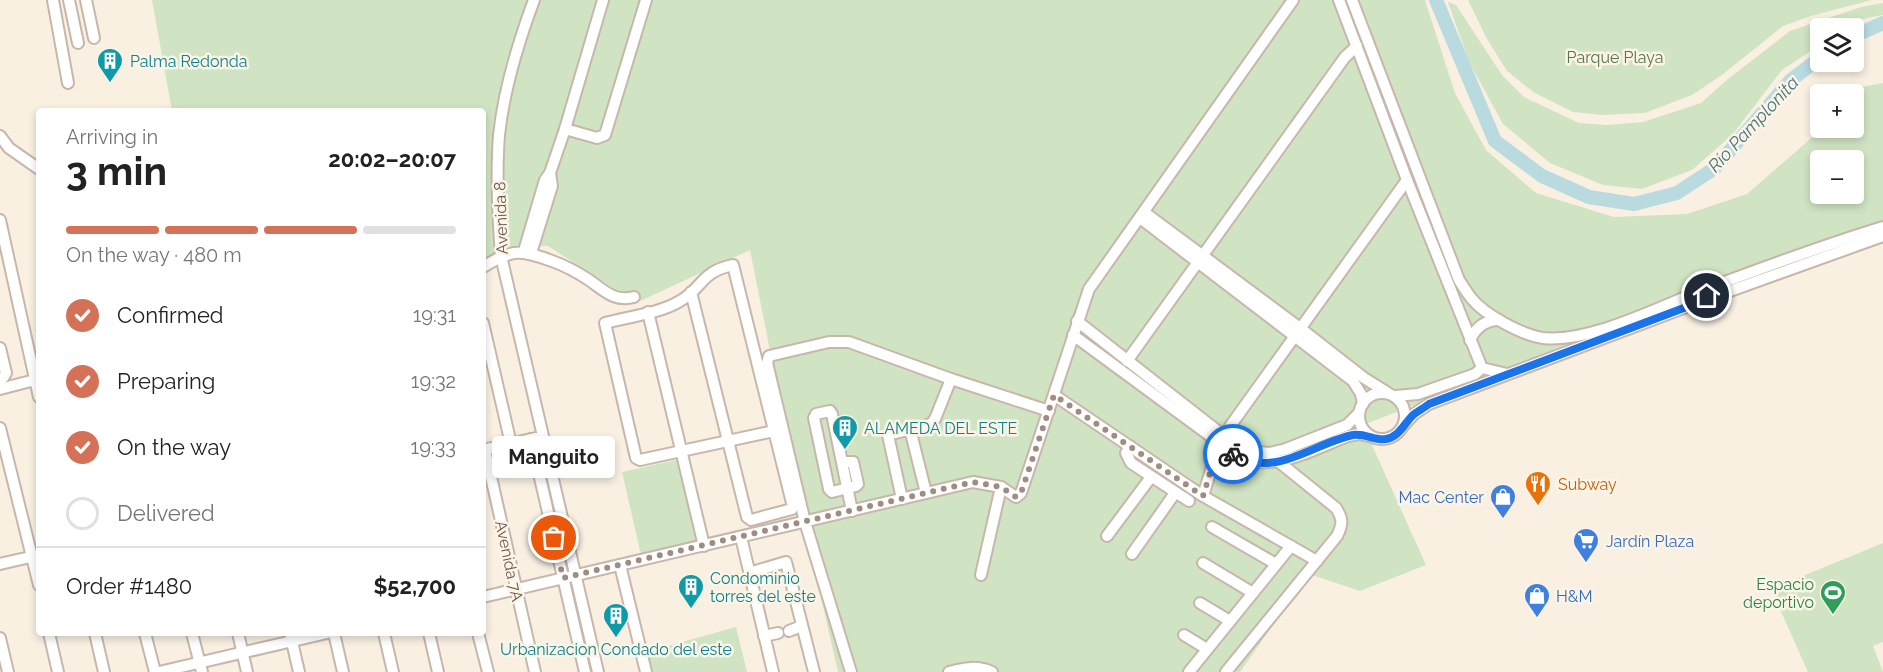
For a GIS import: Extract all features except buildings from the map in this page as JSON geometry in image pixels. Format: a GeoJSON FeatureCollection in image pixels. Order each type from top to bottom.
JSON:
{"type":"FeatureCollection","features":[{"type":"Feature","properties":{"kind":"street"},"geometry":{"type":"LineString","coordinates":[[53,0],[68,83]]}},
{"type":"Feature","properties":{"kind":"street"},"geometry":{"type":"LineString","coordinates":[[69,0],[78,43]]}},
{"type":"Feature","properties":{"kind":"street"},"geometry":{"type":"LineString","coordinates":[[86,0],[94,38]]}},
{"type":"Feature","properties":{"kind":"street","name":"Avenida 8"},"geometry":{"type":"LineString","coordinates":[[534,0],[515,54],[500,135],[498,225],[501,256],[598,672]]}},
{"type":"Feature","properties":{"kind":"street"},"geometry":{"type":"LineString","coordinates":[[527,252],[552,186],[550,173],[603,0]]}},
{"type":"Feature","properties":{"kind":"street"},"geometry":{"type":"LineString","coordinates":[[565,129],[597,138],[604,135],[646,0]]}},
{"type":"Feature","properties":{"kind":"street"},"geometry":{"type":"LineString","coordinates":[[486,596],[973,482],[1001,487],[1016,497],[1021,493],[1089,289],[1293,0]]}},
{"type":"Feature","properties":{"kind":"street"},"geometry":{"type":"LineString","coordinates":[[1339,0],[1407,180],[1482,368]]}},
{"type":"Feature","properties":{"kind":"street"},"geometry":{"type":"LineString","coordinates":[[1352,0],[1459,280],[1473,300],[1499,320],[1539,337],[1566,338],[1594,333],[1883,236]]}},
{"type":"Feature","properties":{"kind":"street"},"geometry":{"type":"LineString","coordinates":[[1127,361],[1345,57],[1357,46]]}},
{"type":"Feature","properties":{"kind":"street"},"geometry":{"type":"LineString","coordinates":[[0,136],[9,148],[36,167]]}},
{"type":"Feature","properties":{"kind":"street"},"geometry":{"type":"LineString","coordinates":[[1203,496],[1222,440],[1407,180]]}},
{"type":"Feature","properties":{"kind":"street"},"geometry":{"type":"LineString","coordinates":[[1142,215],[1297,332],[1391,395],[1404,406],[1406,412],[1404,425]]}},
{"type":"Feature","properties":{"kind":"street"},"geometry":{"type":"LineString","coordinates":[[0,220],[36,384]]}},
{"type":"Feature","properties":{"kind":"street"},"geometry":{"type":"LineString","coordinates":[[1724,289],[1883,227]]}},
{"type":"Feature","properties":{"kind":"street"},"geometry":{"type":"LineString","coordinates":[[486,265],[501,256],[527,252],[575,270],[613,297],[622,300],[634,297]]}},
{"type":"Feature","properties":{"kind":"street"},"geometry":{"type":"LineString","coordinates":[[691,292],[727,441],[747,517],[751,520],[792,509],[774,431],[733,265],[709,273],[681,301],[666,308],[604,323],[636,458],[640,460],[727,441],[774,431]]}},
{"type":"Feature","properties":{"kind":"street"},"geometry":{"type":"LineString","coordinates":[[1077,321],[1222,440],[1243,460],[1256,464],[1279,462],[1348,436],[1359,434],[1381,439],[1392,437],[1401,431],[1414,414],[1429,404],[1703,296]]}},
{"type":"Feature","properties":{"kind":"street"},"geometry":{"type":"LineString","coordinates":[[648,312],[704,546]]}},
{"type":"Feature","properties":{"kind":"street"},"geometry":{"type":"LineString","coordinates":[[1470,340],[1474,331],[1481,324],[1499,320]]}},
{"type":"Feature","properties":{"kind":"street"},"geometry":{"type":"LineString","coordinates":[[1297,332],[1353,381],[1361,394],[1362,426],[1370,436]]}},
{"type":"Feature","properties":{"kind":"street"},"geometry":{"type":"LineString","coordinates":[[1073,335],[1222,440],[1248,451],[1270,453],[1286,449],[1347,424],[1374,394],[1419,394],[1475,374],[1482,368]]}},
{"type":"Feature","properties":{"kind":"street"},"geometry":{"type":"LineString","coordinates":[[486,336],[511,444]]}},
{"type":"Feature","properties":{"kind":"street"},"geometry":{"type":"LineString","coordinates":[[851,672],[805,522],[767,363],[769,356],[829,342],[849,342],[1049,411]]}},
{"type":"Feature","properties":{"kind":"street"},"geometry":{"type":"LineString","coordinates":[[0,348],[6,373],[0,379]]}},
{"type":"Feature","properties":{"kind":"street"},"geometry":{"type":"LineString","coordinates":[[1482,368],[1507,374]]}},
{"type":"Feature","properties":{"kind":"street"},"geometry":{"type":"LineString","coordinates":[[902,499],[888,435],[931,424],[951,379]]}},
{"type":"Feature","properties":{"kind":"street"},"geometry":{"type":"LineString","coordinates":[[0,389],[35,380]]}},
{"type":"Feature","properties":{"kind":"street"},"geometry":{"type":"LineString","coordinates":[[1054,395],[1203,496],[1317,561]]}},
{"type":"Feature","properties":{"kind":"street"},"geometry":{"type":"LineString","coordinates":[[831,412],[842,462],[854,462],[858,484],[848,489],[832,492],[829,489],[814,418],[816,414],[831,412]]}},
{"type":"Feature","properties":{"kind":"street"},"geometry":{"type":"LineString","coordinates":[[0,428],[36,556],[0,564]]}},
{"type":"Feature","properties":{"kind":"street"},"geometry":{"type":"LineString","coordinates":[[910,429],[926,493]]}},
{"type":"Feature","properties":{"kind":"street"},"geometry":{"type":"LineString","coordinates":[[486,450],[542,436]]}},
{"type":"Feature","properties":{"kind":"street"},"geometry":{"type":"LineString","coordinates":[[531,439],[585,672]]}},
{"type":"Feature","properties":{"kind":"street"},"geometry":{"type":"LineString","coordinates":[[1130,446],[1126,453],[1128,460],[1189,501]]}},
{"type":"Feature","properties":{"kind":"street"},"geometry":{"type":"LineString","coordinates":[[1295,457],[1293,466],[1296,476]]}},
{"type":"Feature","properties":{"kind":"street","name":"Avenida 7A"},"geometry":{"type":"LineString","coordinates":[[486,459],[535,672]]}},
{"type":"Feature","properties":{"kind":"street"},"geometry":{"type":"LineString","coordinates":[[1226,672],[1342,527],[1342,519],[1336,508],[1279,462]]}},
{"type":"Feature","properties":{"kind":"street"},"geometry":{"type":"LineString","coordinates":[[1107,536],[1151,477]]}},
{"type":"Feature","properties":{"kind":"street"},"geometry":{"type":"LineString","coordinates":[[981,574],[1001,487]]}},
{"type":"Feature","properties":{"kind":"street"},"geometry":{"type":"LineString","coordinates":[[848,489],[852,511]]}},
{"type":"Feature","properties":{"kind":"street"},"geometry":{"type":"LineString","coordinates":[[1132,554],[1175,493]]}},
{"type":"Feature","properties":{"kind":"street"},"geometry":{"type":"LineString","coordinates":[[544,498],[556,495]]}},
{"type":"Feature","properties":{"kind":"street"},"geometry":{"type":"LineString","coordinates":[[1212,527],[1276,564]]}},
{"type":"Feature","properties":{"kind":"street"},"geometry":{"type":"LineString","coordinates":[[741,537],[773,672]]}},
{"type":"Feature","properties":{"kind":"street"},"geometry":{"type":"LineString","coordinates":[[1189,672],[1291,546]]}},
{"type":"Feature","properties":{"kind":"street"},"geometry":{"type":"LineString","coordinates":[[749,573],[786,562],[814,672]]}},
{"type":"Feature","properties":{"kind":"street"},"geometry":{"type":"LineString","coordinates":[[1203,562],[1253,592]]}},
{"type":"Feature","properties":{"kind":"street"},"geometry":{"type":"LineString","coordinates":[[620,565],[646,672]]}},
{"type":"Feature","properties":{"kind":"street"},"geometry":{"type":"LineString","coordinates":[[1200,603],[1230,621]]}},
{"type":"Feature","properties":{"kind":"street"},"geometry":{"type":"LineString","coordinates":[[764,636],[802,626]]}},
{"type":"Feature","properties":{"kind":"street"},"geometry":{"type":"LineString","coordinates":[[1184,635],[1207,649]]}},
{"type":"Feature","properties":{"kind":"street"},"geometry":{"type":"LineString","coordinates":[[50,636],[58,672]]}},
{"type":"Feature","properties":{"kind":"street"},"geometry":{"type":"LineString","coordinates":[[96,636],[104,672]]}},
{"type":"Feature","properties":{"kind":"street"},"geometry":{"type":"LineString","coordinates":[[147,636],[155,672]]}},
{"type":"Feature","properties":{"kind":"street"},"geometry":{"type":"LineString","coordinates":[[193,636],[200,667]]}},
{"type":"Feature","properties":{"kind":"street"},"geometry":{"type":"LineString","coordinates":[[239,636],[247,672]]}},
{"type":"Feature","properties":{"kind":"street"},"geometry":{"type":"LineString","coordinates":[[335,636],[343,672]]}},
{"type":"Feature","properties":{"kind":"street"},"geometry":{"type":"LineString","coordinates":[[385,636],[393,672]]}},
{"type":"Feature","properties":{"kind":"street"},"geometry":{"type":"LineString","coordinates":[[430,636],[438,672]]}},
{"type":"Feature","properties":{"kind":"street"},"geometry":{"type":"LineString","coordinates":[[479,636],[488,672]]}},
{"type":"Feature","properties":{"kind":"street"},"geometry":{"type":"LineString","coordinates":[[159,672],[200,667],[291,637],[299,672]]}},
{"type":"Feature","properties":{"kind":"street"},"geometry":{"type":"LineString","coordinates":[[0,638],[8,672]]}},
{"type":"Feature","properties":{"kind":"street"},"geometry":{"type":"LineString","coordinates":[[957,670],[980,668],[992,672]]}},
{"type":"Feature","properties":{"kind":"green space"},"geometry":{"type":"Polygon","coordinates":[[[152,0],[1425,0],[1455,93],[1486,150],[1536,193],[1614,217],[1687,214],[1747,194],[1811,138],[1864,138],[1864,87],[1883,83],[1883,223],[1363,425],[1426,565],[1360,591],[1309,574],[1240,672],[838,672],[806,532],[750,250],[636,303],[548,246],[522,245],[486,263],[486,108],[171,108],[152,0]]]}},
{"type":"Feature","properties":{"kind":"green space","name":"Parque Playa"},"geometry":{"type":"Polygon","coordinates":[[[1468,0],[1872,0],[1783,26],[1722,75],[1692,95],[1645,113],[1601,115],[1573,112],[1533,92],[1507,71],[1487,39],[1468,0]]]}},
{"type":"Feature","properties":{"kind":"green space"},"geometry":{"type":"Polygon","coordinates":[[[1448,2],[1456,5],[1502,75],[1524,97],[1579,123],[1607,125],[1643,122],[1701,103],[1790,31],[1810,24],[1810,51],[1782,70],[1733,134],[1692,170],[1642,189],[1603,185],[1550,163],[1503,124],[1469,62],[1448,2]]]}},
{"type":"Feature","properties":{"kind":"green space"},"geometry":{"type":"Polygon","coordinates":[[[1883,3],[1883,15],[1864,19],[1828,18],[1861,7],[1883,3]]]}},
{"type":"Feature","properties":{"kind":"green space"},"geometry":{"type":"Polygon","coordinates":[[[681,459],[700,542],[641,555],[622,472],[681,459]]]}},
{"type":"Feature","properties":{"kind":"green space","name":"Espacio deportivo"},"geometry":{"type":"Polygon","coordinates":[[[1883,543],[1883,642],[1873,646],[1883,672],[1808,672],[1771,589],[1883,543]]]}},
{"type":"Feature","properties":{"kind":"green space"},"geometry":{"type":"Polygon","coordinates":[[[736,627],[747,672],[651,672],[646,652],[736,627]]]}},
{"type":"Feature","properties":{"kind":"waterway","name":"Río Pamplonita"},"geometry":{"type":"LineString","coordinates":[[1436,0],[1495,141],[1542,176],[1589,197],[1634,204],[1677,193],[1715,168],[1791,80],[1810,65]]}},
{"type":"Feature","properties":{"kind":"waterway","name":"Río Pamplonita"},"geometry":{"type":"LineString","coordinates":[[1864,32],[1883,23]]}},
{"type":"Feature","properties":{"kind":"way so far"},"geometry":{"type":"LineString","coordinates":[[554,538],[563,578],[973,482],[1001,487],[1016,497],[1021,493],[1054,395],[1203,496],[1219,444],[1233,454]]}},
{"type":"Feature","properties":{"kind":"place","name":"Palma Redonda"},"geometry":{"type":"Point","coordinates":[110,84]}},
{"type":"Feature","properties":{"kind":"place","name":"ALAMEDA DEL ESTE"},"geometry":{"type":"Point","coordinates":[845,451]}},
{"type":"Feature","properties":{"kind":"place","name":"Subway"},"geometry":{"type":"Point","coordinates":[1538,507]}},
{"type":"Feature","properties":{"kind":"place","name":"Mac Center"},"geometry":{"type":"Point","coordinates":[1503,520]}},
{"type":"Feature","properties":{"kind":"place","name":"Manguito"},"geometry":{"type":"Point","coordinates":[554,538]}},
{"type":"Feature","properties":{"kind":"place","name":"Jardín Plaza"},"geometry":{"type":"Point","coordinates":[1586,564]}},
{"type":"Feature","properties":{"kind":"place","name":"Condominio torres del este"},"geometry":{"type":"Point","coordinates":[691,610]}},
{"type":"Feature","properties":{"kind":"place","name":"Espacio deportivo"},"geometry":{"type":"Point","coordinates":[1833,616]}},
{"type":"Feature","properties":{"kind":"place","name":"H&M"},"geometry":{"type":"Point","coordinates":[1537,619]}},
{"type":"Feature","properties":{"kind":"place","name":"Urbanizacion Condado del este"},"geometry":{"type":"Point","coordinates":[616,639]}},
{"type":"Feature","properties":{"kind":"route"},"geometry":{"type":"LineString","coordinates":[[1233,454],[1243,460],[1265,464],[1288,460],[1348,436],[1359,434],[1386,439],[1401,431],[1414,414],[1429,404],[1705,300],[1707,296]]}}]}
